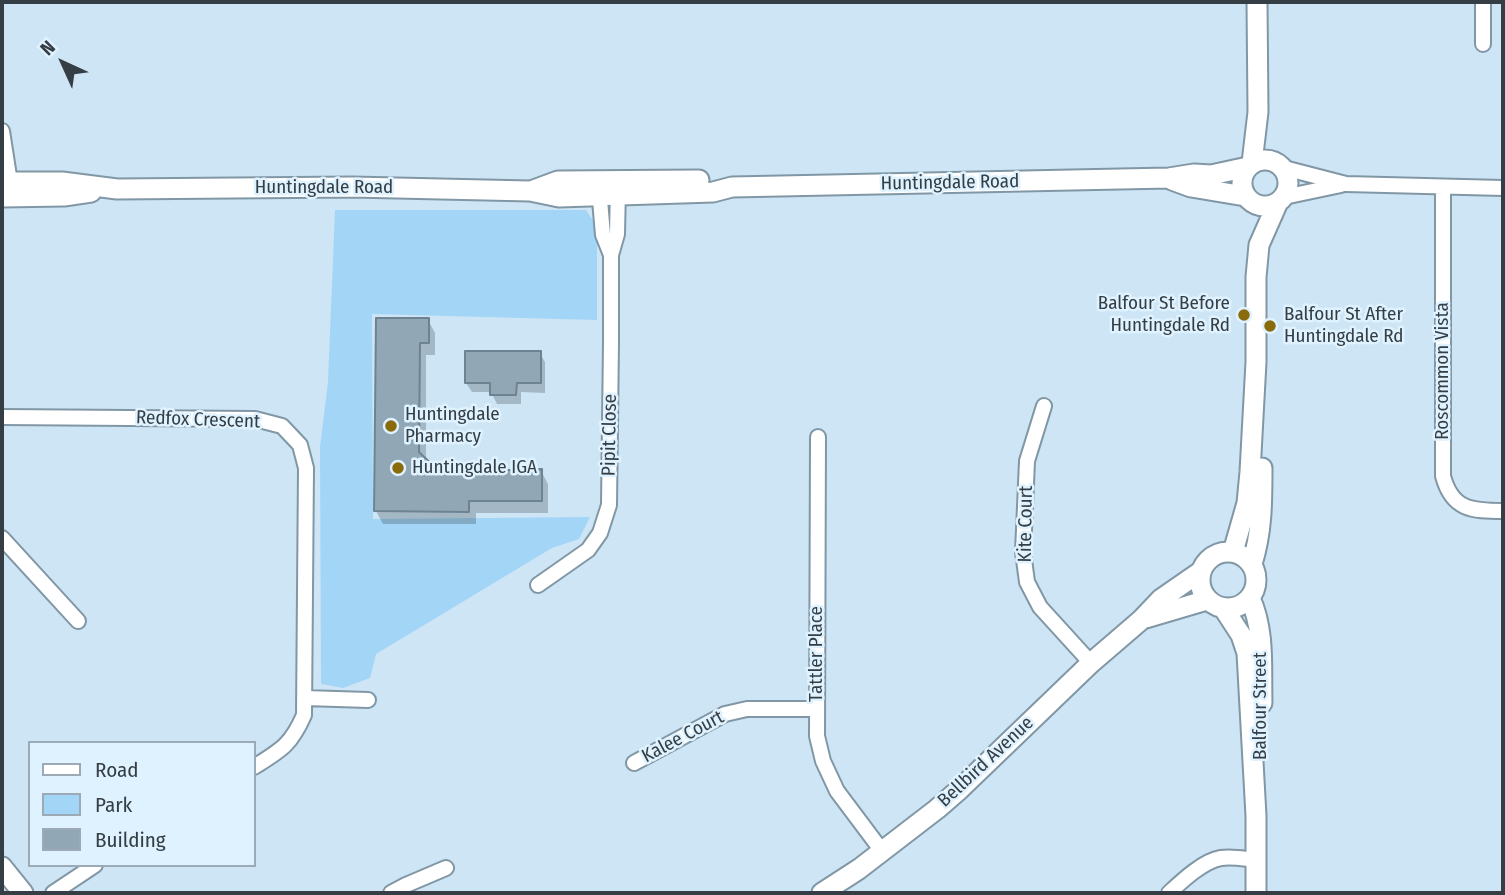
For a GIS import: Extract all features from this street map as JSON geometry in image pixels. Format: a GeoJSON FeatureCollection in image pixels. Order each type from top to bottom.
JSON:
{"type":"FeatureCollection","features":[{"type":"Feature","properties":{"kind":"street"},"geometry":{"type":"LineString","coordinates":[[1257,2],[1258,112],[1250,165],[1242,178],[1247,198],[1255,204],[1271,206],[1288,190],[1289,182],[1258,112]]}},
{"type":"Feature","properties":{"kind":"street"},"geometry":{"type":"LineString","coordinates":[[1483,2],[1483,44]]}},
{"type":"Feature","properties":{"kind":"street"},"geometry":{"type":"LineString","coordinates":[[2,131],[6,190]]}},
{"type":"Feature","properties":{"kind":"street"},"geometry":{"type":"LineString","coordinates":[[1250,165],[1265,159],[1346,184],[1503,188]]}},
{"type":"Feature","properties":{"kind":"street","name":"Huntingdale Road"},"geometry":{"type":"LineString","coordinates":[[6,190],[64,197],[117,189],[352,187],[530,191],[559,197],[608,188],[713,192],[732,187],[1169,178],[1194,174],[1211,175],[1250,165]]}},
{"type":"Feature","properties":{"kind":"street","name":"Huntingdale Road"},"geometry":{"type":"LineString","coordinates":[[1169,178],[1191,187],[1247,198]]}},
{"type":"Feature","properties":{"kind":"street"},"geometry":{"type":"LineString","coordinates":[[1281,199],[1346,184]]}},
{"type":"Feature","properties":{"kind":"street","name":"Pipit Close"},"geometry":{"type":"LineString","coordinates":[[538,585],[588,550],[600,533],[608,505],[611,255],[618,234],[608,188]]}},
{"type":"Feature","properties":{"kind":"street","name":"Roscommon Vista"},"geometry":{"type":"LineString","coordinates":[[1443,188],[1443,476],[1447,489],[1455,500],[1468,509],[1503,511]]}},
{"type":"Feature","properties":{"kind":"street","name":"Balfour Street"},"geometry":{"type":"LineString","coordinates":[[1247,198],[1259,246]]}},
{"type":"Feature","properties":{"kind":"street","name":"Balfour Street"},"geometry":{"type":"LineString","coordinates":[[1233,552],[1248,503],[1259,246],[1281,199]]}},
{"type":"Feature","properties":{"kind":"street","name":"Balfour Street"},"geometry":{"type":"LineString","coordinates":[[1256,362],[1261,419],[1262,505],[1258,544],[1252,564],[1256,581],[1250,598],[1262,641],[1262,760],[1256,816]]}},
{"type":"Feature","properties":{"kind":"street","name":"Kite Court"},"geometry":{"type":"LineString","coordinates":[[1044,406],[1027,461],[1023,552],[1027,582],[1040,607],[1091,663]]}},
{"type":"Feature","properties":{"kind":"street","name":"Redfox Crescent"},"geometry":{"type":"LineString","coordinates":[[2,417],[256,419],[282,426],[300,445],[306,468],[304,715],[296,733],[284,748],[256,765]]}},
{"type":"Feature","properties":{"kind":"street","name":"Tattler Place"},"geometry":{"type":"LineString","coordinates":[[818,437],[817,736],[823,761],[837,791],[883,851]]}},
{"type":"Feature","properties":{"kind":"street"},"geometry":{"type":"LineString","coordinates":[[2,538],[78,621]]}},
{"type":"Feature","properties":{"kind":"street"},"geometry":{"type":"LineString","coordinates":[[1200,572],[1209,558],[1225,552],[1240,555],[1252,564]]}},
{"type":"Feature","properties":{"kind":"street","name":"Balfour Street"},"geometry":{"type":"LineString","coordinates":[[1200,572],[1200,587],[1241,635],[1247,653],[1256,816],[1256,893]]}},
{"type":"Feature","properties":{"kind":"street","name":"Bellbird Avenue"},"geometry":{"type":"LineString","coordinates":[[822,893],[883,851],[960,789],[1161,599],[1200,572]]}},
{"type":"Feature","properties":{"kind":"street"},"geometry":{"type":"LineString","coordinates":[[1216,604],[1234,608],[1250,598]]}},
{"type":"Feature","properties":{"kind":"street","name":"Bellbird Avenue"},"geometry":{"type":"LineString","coordinates":[[1141,620],[1216,604]]}},
{"type":"Feature","properties":{"kind":"street"},"geometry":{"type":"LineString","coordinates":[[305,698],[368,700]]}},
{"type":"Feature","properties":{"kind":"street","name":"Kalee Court"},"geometry":{"type":"LineString","coordinates":[[634,763],[725,714],[747,709],[816,709]]}},
{"type":"Feature","properties":{"kind":"street"},"geometry":{"type":"LineString","coordinates":[[1169,893],[1204,865],[1221,858],[1256,860]]}},
{"type":"Feature","properties":{"kind":"street"},"geometry":{"type":"LineString","coordinates":[[2,867],[23,893]]}},
{"type":"Feature","properties":{"kind":"street"},"geometry":{"type":"LineString","coordinates":[[53,893],[92,867]]}},
{"type":"Feature","properties":{"kind":"street"},"geometry":{"type":"LineString","coordinates":[[391,893],[446,868]]}},
{"type":"Feature","properties":{"kind":"green space"},"geometry":{"type":"Polygon","coordinates":[[[335,210],[586,210],[596,225],[597,234],[597,320],[372,314],[373,519],[590,517],[579,539],[552,548],[376,654],[370,678],[343,688],[321,684],[320,447],[328,382],[335,210]]]}},
{"type":"Feature","properties":{"kind":"building"},"geometry":{"type":"Polygon","coordinates":[[[376,318],[429,318],[429,343],[420,343],[419,452],[440,472],[542,469],[542,501],[469,501],[469,512],[374,511],[376,318]]]}},
{"type":"Feature","properties":{"kind":"building"},"geometry":{"type":"Polygon","coordinates":[[[465,351],[541,351],[541,383],[517,383],[516,395],[490,395],[490,383],[465,383],[465,351]]]}},
{"type":"Feature","properties":{"kind":"place","name":"Balfour St Before Huntingdale Rd"},"geometry":{"type":"Point","coordinates":[1244,315]}},
{"type":"Feature","properties":{"kind":"place","name":"Balfour St After Huntingdale Rd"},"geometry":{"type":"Point","coordinates":[1270,326]}},
{"type":"Feature","properties":{"kind":"place","name":"Huntingdale Pharmacy"},"geometry":{"type":"Point","coordinates":[391,426]}},
{"type":"Feature","properties":{"kind":"place","name":"Huntingdale IGA"},"geometry":{"type":"Point","coordinates":[398,468]}}]}
